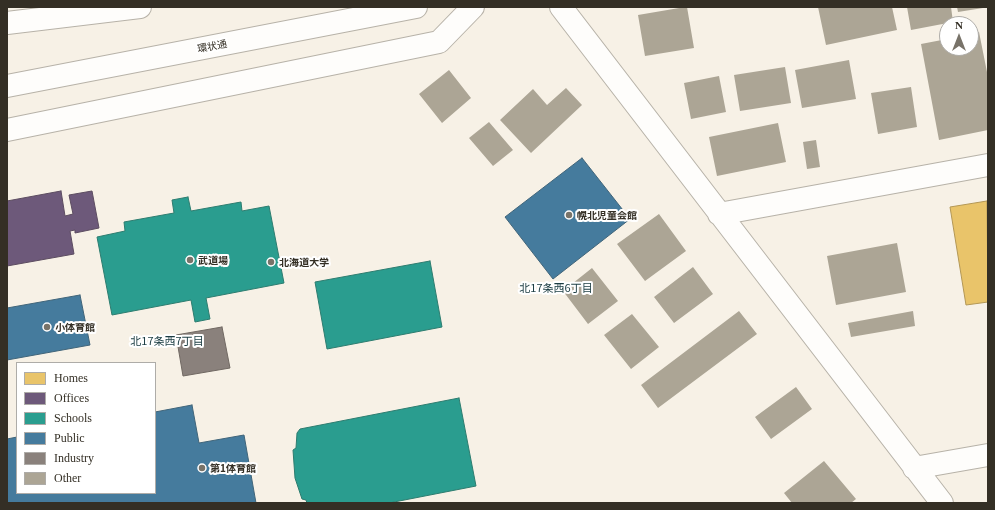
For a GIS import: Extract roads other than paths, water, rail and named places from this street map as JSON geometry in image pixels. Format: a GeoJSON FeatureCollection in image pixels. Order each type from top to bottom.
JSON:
{"type":"FeatureCollection","features":[{"type":"Feature","properties":{"kind":"street"},"geometry":{"type":"LineString","coordinates":[[7,23],[140,7]]}},
{"type":"Feature","properties":{"kind":"street","name":"環状通"},"geometry":{"type":"LineString","coordinates":[[7,86],[416,7]]}},
{"type":"Feature","properties":{"kind":"street"},"geometry":{"type":"LineString","coordinates":[[7,130],[439,42],[473,7]]}},
{"type":"Feature","properties":{"kind":"street"},"geometry":{"type":"LineString","coordinates":[[561,7],[942,503]]}},
{"type":"Feature","properties":{"kind":"street"},"geometry":{"type":"LineString","coordinates":[[719,214],[988,165]]}},
{"type":"Feature","properties":{"kind":"street"},"geometry":{"type":"LineString","coordinates":[[914,468],[988,455]]}},
{"type":"Feature","properties":{"kind":"place","name":"幌北児童会館"},"geometry":{"type":"Point","coordinates":[569,215]}},
{"type":"Feature","properties":{"kind":"place","name":"武道場"},"geometry":{"type":"Point","coordinates":[190,260]}},
{"type":"Feature","properties":{"kind":"place","name":"北海道大学"},"geometry":{"type":"Point","coordinates":[271,262]}},
{"type":"Feature","properties":{"kind":"place","name":"小体育館"},"geometry":{"type":"Point","coordinates":[47,327]}},
{"type":"Feature","properties":{"kind":"place","name":"第1体育館"},"geometry":{"type":"Point","coordinates":[202,468]}},
{"type":"Feature","properties":{"kind":"district","name":"北17条西6丁目"},"geometry":{"type":"Point","coordinates":[556,288]}},
{"type":"Feature","properties":{"kind":"district","name":"北17条西7丁目"},"geometry":{"type":"Point","coordinates":[167,341]}}]}
